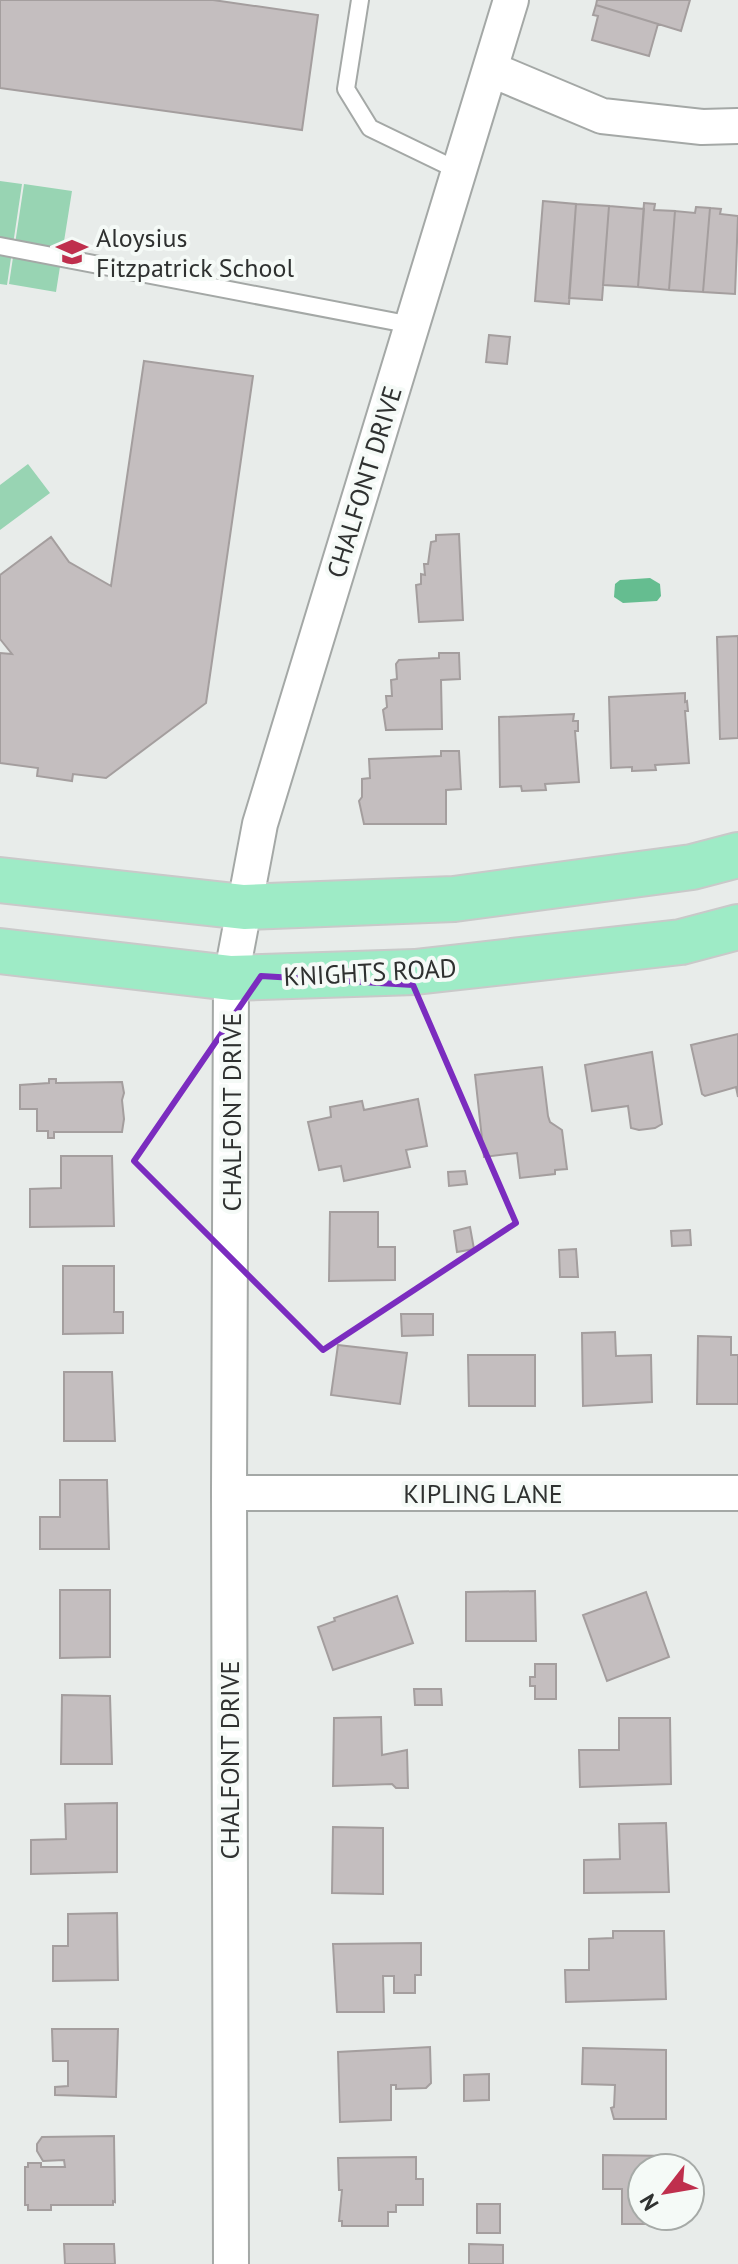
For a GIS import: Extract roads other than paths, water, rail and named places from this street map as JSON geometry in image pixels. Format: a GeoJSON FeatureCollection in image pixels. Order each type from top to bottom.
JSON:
{"type":"FeatureCollection","features":[{"type":"Feature","properties":{"kind":"main road"},"geometry":{"type":"LineString","coordinates":[[0,880],[244,907],[454,899],[692,867],[738,855]]}},
{"type":"Feature","properties":{"kind":"main road","name":"KNIGHTS ROAD"},"geometry":{"type":"LineString","coordinates":[[0,951],[231,978],[415,972],[681,942],[738,927]]}},
{"type":"Feature","properties":{"kind":"street","name":"CHALFONT DRIVE"},"geometry":{"type":"LineString","coordinates":[[231,2264],[231,978],[260,824],[511,0]]}},
{"type":"Feature","properties":{"kind":"street"},"geometry":{"type":"LineString","coordinates":[[490,69],[602,116],[702,127],[738,126]]}},
{"type":"Feature","properties":{"kind":"street","name":"KIPLING LANE"},"geometry":{"type":"LineString","coordinates":[[229,1493],[738,1493]]}},
{"type":"Feature","properties":{"kind":"lane"},"geometry":{"type":"LineString","coordinates":[[360,0],[346,89],[370,128],[459,171]]}},
{"type":"Feature","properties":{"kind":"lane"},"geometry":{"type":"LineString","coordinates":[[0,246],[412,325]]}},
{"type":"Feature","properties":{"kind":"place","name":"Aloysius Fitzpatrick School"},"geometry":{"type":"Point","coordinates":[72,252]}}]}
